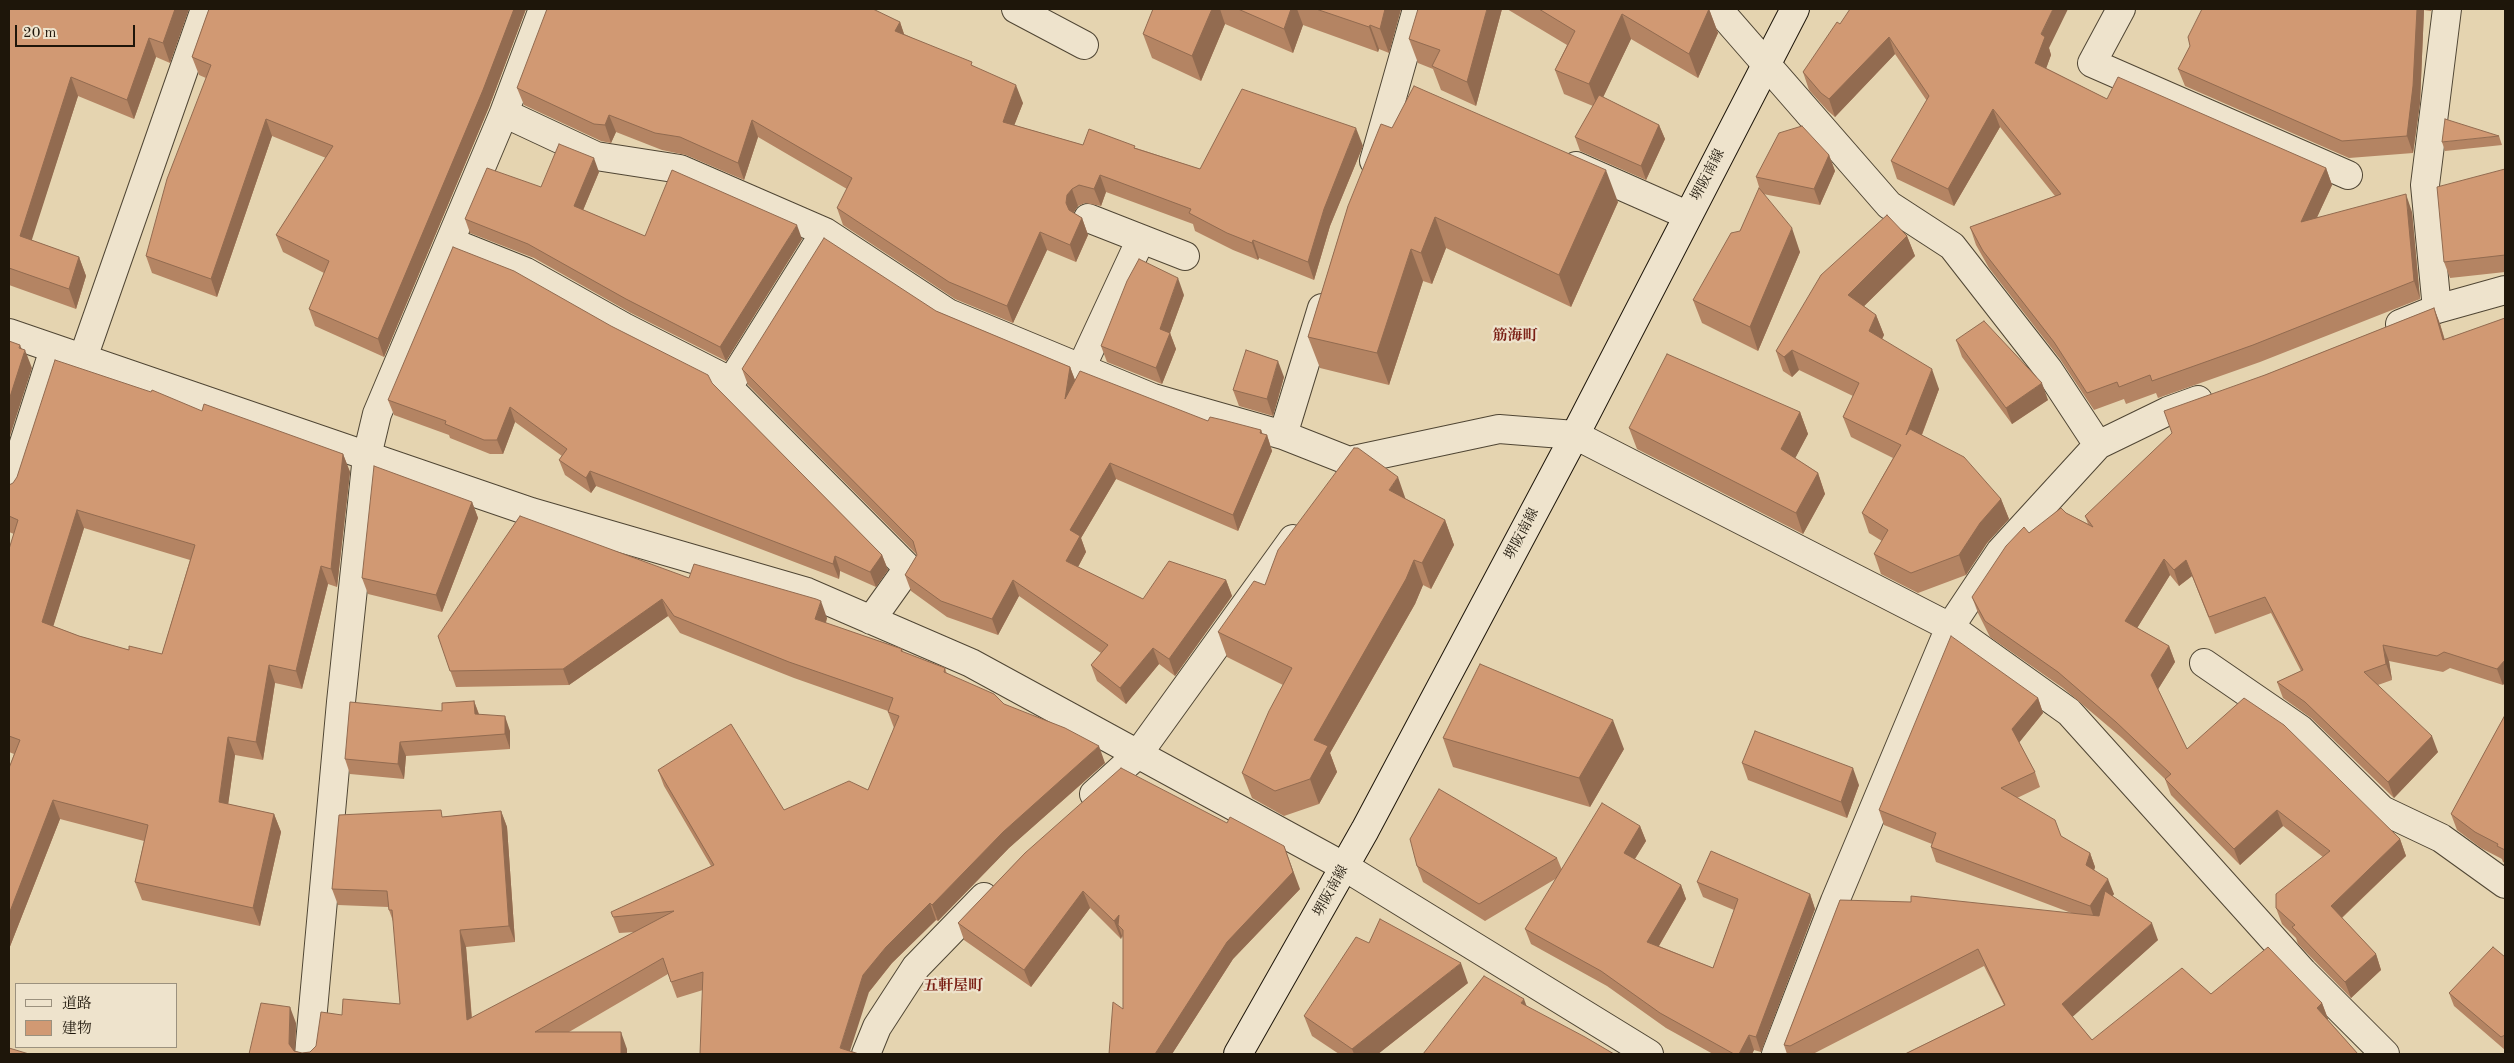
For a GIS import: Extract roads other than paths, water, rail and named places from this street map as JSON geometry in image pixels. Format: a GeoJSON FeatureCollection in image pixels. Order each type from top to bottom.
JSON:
{"type":"FeatureCollection","features":[{"type":"Feature","properties":{"kind":"street"},"geometry":{"type":"LineString","coordinates":[[83,358],[205,9]]}},
{"type":"Feature","properties":{"kind":"street"},"geometry":{"type":"LineString","coordinates":[[309,1054],[341,702],[367,456],[377,414],[504,113],[543,9]]}},
{"type":"Feature","properties":{"kind":"street"},"geometry":{"type":"LineString","coordinates":[[1016,9],[1084,45]]}},
{"type":"Feature","properties":{"kind":"street"},"geometry":{"type":"LineString","coordinates":[[1366,181],[1379,147],[1405,92],[1417,9]]}},
{"type":"Feature","properties":{"kind":"street"},"geometry":{"type":"LineString","coordinates":[[1718,9],[1889,206],[1952,246],[2048,369],[2098,445]]}},
{"type":"Feature","properties":{"kind":"street","name":"堺阪南線"},"geometry":{"type":"LineString","coordinates":[[1238,1054],[1345,867],[1574,435],[1795,9]]}},
{"type":"Feature","properties":{"kind":"street"},"geometry":{"type":"LineString","coordinates":[[2121,9],[2092,63],[2348,175]]}},
{"type":"Feature","properties":{"kind":"street"},"geometry":{"type":"LineString","coordinates":[[2438,309],[2425,185],[2447,9]]}},
{"type":"Feature","properties":{"kind":"street"},"geometry":{"type":"LineString","coordinates":[[504,113],[596,156],[680,169],[825,232],[948,313],[1153,398],[1283,435],[1349,461],[1499,429],[1574,435],[1950,627],[2069,712],[2303,972],[2385,1054]]}},
{"type":"Feature","properties":{"kind":"street"},"geometry":{"type":"LineString","coordinates":[[1551,156],[1687,215]]}},
{"type":"Feature","properties":{"kind":"street"},"geometry":{"type":"LineString","coordinates":[[1088,218],[1185,256]]}},
{"type":"Feature","properties":{"kind":"street"},"geometry":{"type":"LineString","coordinates":[[825,232],[728,387],[908,568],[872,620]]}},
{"type":"Feature","properties":{"kind":"street"},"geometry":{"type":"LineString","coordinates":[[1081,368],[1141,239]]}},
{"type":"Feature","properties":{"kind":"street"},"geometry":{"type":"LineString","coordinates":[[451,242],[526,272],[624,327],[732,382]]}},
{"type":"Feature","properties":{"kind":"street"},"geometry":{"type":"LineString","coordinates":[[1283,435],[1328,287]]}},
{"type":"Feature","properties":{"kind":"street"},"geometry":{"type":"LineString","coordinates":[[2374,334],[2438,309],[2505,290]]}},
{"type":"Feature","properties":{"kind":"street"},"geometry":{"type":"LineString","coordinates":[[9,333],[538,514],[807,592],[971,663],[1345,867],[1649,1054]]}},
{"type":"Feature","properties":{"kind":"street"},"geometry":{"type":"LineString","coordinates":[[9,490],[54,349]]}},
{"type":"Feature","properties":{"kind":"street"},"geometry":{"type":"LineString","coordinates":[[1776,1054],[1835,902],[1950,627],[2000,552],[2098,445],[2168,410],[2221,392]]}},
{"type":"Feature","properties":{"kind":"street"},"geometry":{"type":"LineString","coordinates":[[1332,485],[1349,461]]}},
{"type":"Feature","properties":{"kind":"street"},"geometry":{"type":"LineString","coordinates":[[1072,813],[1138,754],[1308,517]]}},
{"type":"Feature","properties":{"kind":"street"},"geometry":{"type":"LineString","coordinates":[[2204,663],[2300,729],[2382,810],[2441,838],[2505,884]]}},
{"type":"Feature","properties":{"kind":"street"},"geometry":{"type":"LineString","coordinates":[[866,1054],[877,1027],[916,967],[1001,879]]}},
{"type":"Feature","properties":{"kind":"district","name":"筋海町"},"geometry":{"type":"Point","coordinates":[1515,336]}},
{"type":"Feature","properties":{"kind":"district","name":"五軒屋町"},"geometry":{"type":"Point","coordinates":[953,986]}}]}
